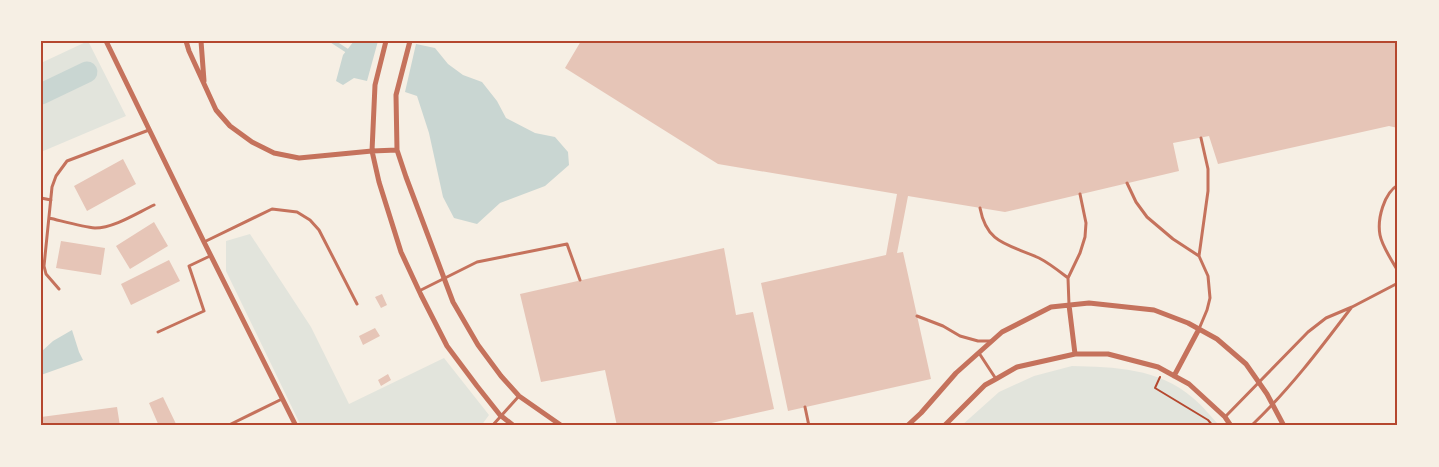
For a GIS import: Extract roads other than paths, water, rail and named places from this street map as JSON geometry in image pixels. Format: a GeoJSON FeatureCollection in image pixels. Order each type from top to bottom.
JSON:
{"type":"FeatureCollection","features":[{"type":"Feature","properties":{"kind":"street"},"geometry":{"type":"LineString","coordinates":[[106,41],[296,426]]}},
{"type":"Feature","properties":{"kind":"street"},"geometry":{"type":"LineString","coordinates":[[186,41],[216,110],[230,126],[252,142],[274,153],[299,158],[397,150]]}},
{"type":"Feature","properties":{"kind":"street"},"geometry":{"type":"LineString","coordinates":[[201,41],[204,84]]}},
{"type":"Feature","properties":{"kind":"street"},"geometry":{"type":"LineString","coordinates":[[386,41],[375,85],[372,151],[379,182],[401,252],[447,346],[500,415],[514,426]]}},
{"type":"Feature","properties":{"kind":"street"},"geometry":{"type":"LineString","coordinates":[[410,41],[396,95],[397,150],[453,302],[478,345],[501,376],[520,396],[562,426]]}},
{"type":"Feature","properties":{"kind":"street"},"geometry":{"type":"LineString","coordinates":[[907,426],[956,373],[1002,332],[1051,307],[1089,304],[1154,310],[1188,323],[1217,339],[1246,364],[1284,426]]}},
{"type":"Feature","properties":{"kind":"street"},"geometry":{"type":"LineString","coordinates":[[1069,305],[1075,354]]}},
{"type":"Feature","properties":{"kind":"street"},"geometry":{"type":"LineString","coordinates":[[1174,376],[1199,329]]}},
{"type":"Feature","properties":{"kind":"street"},"geometry":{"type":"LineString","coordinates":[[944,426],[985,385],[1018,367],[1075,354],[1108,354],[1158,367],[1189,384],[1225,417],[1231,426]]}},
{"type":"Feature","properties":{"kind":"lane"},"geometry":{"type":"LineString","coordinates":[[59,289],[46,274],[43,266],[50,200],[56,176],[67,160],[149,129]]}},
{"type":"Feature","properties":{"kind":"lane"},"geometry":{"type":"LineString","coordinates":[[1199,329],[1210,298],[1208,276],[1199,256],[1208,191],[1208,170],[1201,138]]}},
{"type":"Feature","properties":{"kind":"lane"},"geometry":{"type":"LineString","coordinates":[[1127,183],[1136,202],[1147,217],[1173,239],[1199,256]]}},
{"type":"Feature","properties":{"kind":"lane"},"geometry":{"type":"LineString","coordinates":[[1398,185],[1387,194],[1380,224],[1380,236],[1398,271]]}},
{"type":"Feature","properties":{"kind":"lane"},"geometry":{"type":"LineString","coordinates":[[1069,305],[1068,278],[1080,253],[1085,237],[1086,222],[1080,194]]}},
{"type":"Feature","properties":{"kind":"lane"},"geometry":{"type":"LineString","coordinates":[[41,198],[50,200]]}},
{"type":"Feature","properties":{"kind":"lane"},"geometry":{"type":"LineString","coordinates":[[49,218],[95,228],[126,220],[154,205]]}},
{"type":"Feature","properties":{"kind":"lane"},"geometry":{"type":"LineString","coordinates":[[980,208],[985,225],[991,235],[1000,242],[1041,259],[1068,278]]}},
{"type":"Feature","properties":{"kind":"lane"},"geometry":{"type":"LineString","coordinates":[[204,242],[272,209],[297,212],[310,220],[319,230],[357,304]]}},
{"type":"Feature","properties":{"kind":"lane"},"geometry":{"type":"LineString","coordinates":[[419,290],[476,262],[567,244],[580,280]]}},
{"type":"Feature","properties":{"kind":"lane"},"geometry":{"type":"LineString","coordinates":[[158,332],[204,311],[189,266],[211,256]]}},
{"type":"Feature","properties":{"kind":"lane"},"geometry":{"type":"LineString","coordinates":[[1225,417],[1320,322],[1398,283]]}},
{"type":"Feature","properties":{"kind":"lane"},"geometry":{"type":"LineString","coordinates":[[1251,426],[1273,406],[1352,307]]}},
{"type":"Feature","properties":{"kind":"lane"},"geometry":{"type":"LineString","coordinates":[[917,316],[943,326],[960,336],[992,341]]}},
{"type":"Feature","properties":{"kind":"lane"},"geometry":{"type":"LineString","coordinates":[[980,353],[996,379]]}},
{"type":"Feature","properties":{"kind":"lane"},"geometry":{"type":"LineString","coordinates":[[492,426],[500,415],[520,396]]}},
{"type":"Feature","properties":{"kind":"lane"},"geometry":{"type":"LineString","coordinates":[[227,426],[282,399]]}},
{"type":"Feature","properties":{"kind":"lane"},"geometry":{"type":"LineString","coordinates":[[805,407],[809,426]]}},
{"type":"Feature","properties":{"kind":"waterway"},"geometry":{"type":"LineString","coordinates":[[332,41],[349,52]]}},
{"type":"Feature","properties":{"kind":"waterway"},"geometry":{"type":"LineString","coordinates":[[41,94],[87,72]]}}]}
